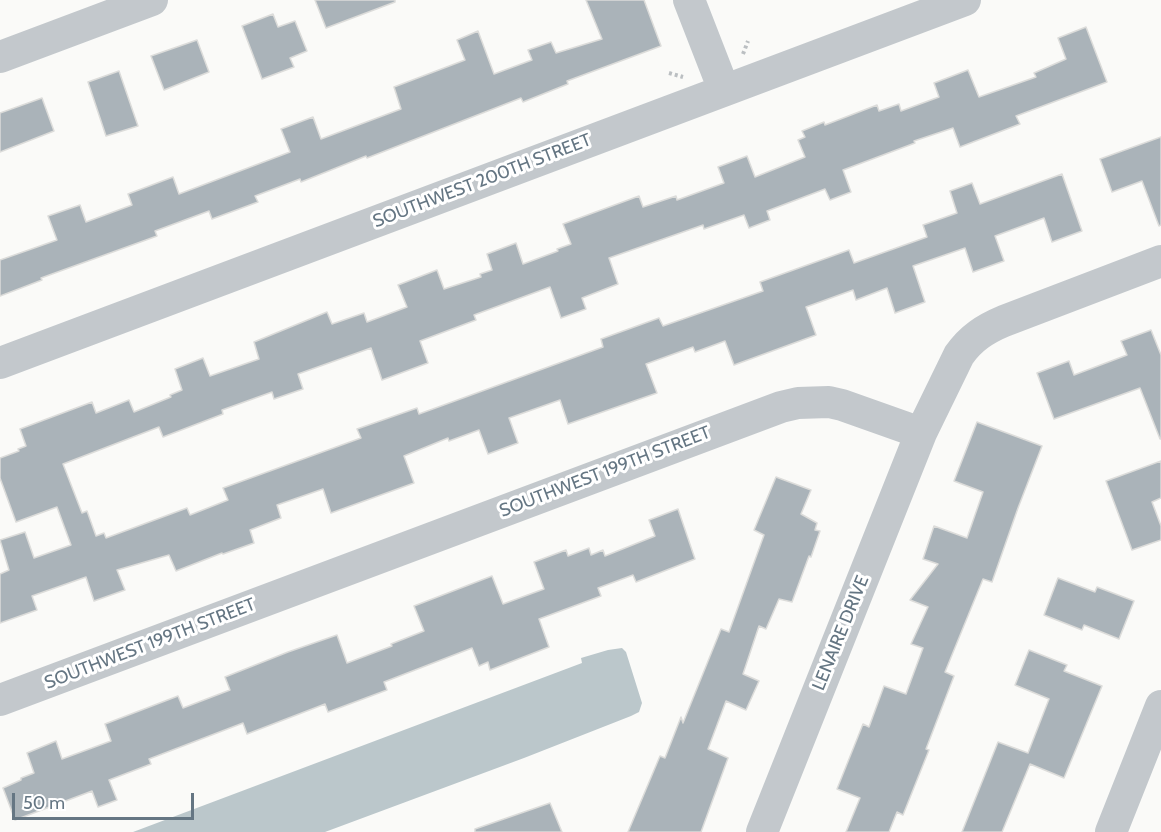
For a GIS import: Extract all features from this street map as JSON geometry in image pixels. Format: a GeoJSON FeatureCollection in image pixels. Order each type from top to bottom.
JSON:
{"type":"FeatureCollection","features":[{"type":"Feature","properties":{"kind":"street"},"geometry":{"type":"LineString","coordinates":[[0,57],[152,0]]}},
{"type":"Feature","properties":{"kind":"street"},"geometry":{"type":"LineString","coordinates":[[689,0],[724,90]]}},
{"type":"Feature","properties":{"kind":"street","name":"SOUTHWEST 200TH STREET"},"geometry":{"type":"LineString","coordinates":[[0,363],[965,0]]}},
{"type":"Feature","properties":{"kind":"street"},"geometry":{"type":"LineString","coordinates":[[921,433],[959,355],[974,337],[1004,321],[1161,261]]}},
{"type":"Feature","properties":{"kind":"street","name":"SOUTHWEST 199TH STREET"},"geometry":{"type":"LineString","coordinates":[[0,700],[781,407],[828,402],[921,433]]}},
{"type":"Feature","properties":{"kind":"street","name":"LENAIRE DRIVE"},"geometry":{"type":"LineString","coordinates":[[762,832],[921,433]]}},
{"type":"Feature","properties":{"kind":"street"},"geometry":{"type":"LineString","coordinates":[[1111,832],[1161,706]]}},
{"type":"Feature","properties":{"kind":"path"},"geometry":{"type":"LineString","coordinates":[[741,60],[748,41]]}},
{"type":"Feature","properties":{"kind":"shaded area"},"geometry":{"type":"Polygon","coordinates":[[[622,648],[626,652],[642,703],[639,712],[524,758],[325,832],[133,832],[582,663],[581,658],[622,648]]]}},
{"type":"Feature","properties":{"kind":"building"},"geometry":{"type":"Polygon","coordinates":[[[315,0],[395,0],[395,2],[326,28],[315,0]]]}},
{"type":"Feature","properties":{"kind":"building"},"geometry":{"type":"Polygon","coordinates":[[[586,0],[644,0],[661,46],[567,81],[568,84],[523,102],[521,98],[367,158],[366,156],[301,182],[300,179],[255,196],[258,202],[212,219],[209,211],[155,231],[157,236],[41,278],[42,280],[0,296],[0,260],[57,240],[48,216],[80,205],[86,222],[132,205],[128,194],[173,177],[179,194],[290,152],[281,129],[313,117],[321,139],[401,109],[394,87],[465,60],[457,40],[478,31],[494,74],[532,60],[528,50],[551,42],[556,53],[602,39],[586,0]]]}},
{"type":"Feature","properties":{"kind":"building"},"geometry":{"type":"Polygon","coordinates":[[[273,14],[278,27],[295,21],[307,51],[290,58],[294,67],[262,79],[242,26],[273,14]]]}},
{"type":"Feature","properties":{"kind":"building"},"geometry":{"type":"Polygon","coordinates":[[[1086,27],[1107,82],[1016,116],[1020,124],[960,147],[953,128],[843,170],[851,192],[830,200],[825,189],[767,211],[770,220],[749,228],[744,215],[704,229],[703,225],[609,258],[618,284],[582,298],[586,309],[561,318],[550,287],[474,315],[476,320],[420,341],[428,363],[382,380],[371,348],[298,374],[303,389],[274,399],[272,392],[222,410],[223,414],[163,437],[159,427],[63,464],[82,513],[87,511],[96,536],[104,533],[106,538],[187,508],[190,515],[228,500],[223,488],[361,438],[357,429],[417,408],[419,414],[603,347],[601,339],[659,318],[663,326],[763,291],[760,282],[849,250],[854,263],[927,237],[923,225],[957,213],[950,191],[972,183],[980,204],[1062,174],[1082,231],[1052,242],[1044,218],[995,236],[1004,261],[973,272],[965,248],[913,266],[925,302],[895,313],[887,288],[856,300],[853,290],[806,307],[816,335],[734,365],[725,341],[695,352],[693,347],[646,364],[657,393],[568,424],[560,400],[509,418],[518,443],[488,454],[479,430],[449,441],[448,438],[404,456],[414,483],[331,513],[323,489],[277,505],[281,518],[250,530],[254,543],[176,571],[169,555],[117,570],[125,590],[94,601],[86,577],[32,596],[37,610],[0,623],[0,574],[9,570],[0,540],[25,532],[34,558],[71,545],[57,507],[16,522],[0,478],[0,458],[26,446],[20,429],[92,402],[96,413],[129,400],[134,412],[182,390],[175,369],[203,358],[210,376],[259,359],[254,342],[327,312],[332,324],[364,313],[367,322],[407,307],[398,285],[437,270],[444,289],[481,277],[480,274],[492,270],[487,254],[516,243],[523,264],[558,251],[557,249],[571,244],[563,224],[639,196],[643,207],[676,196],[677,200],[724,183],[718,167],[747,156],[755,177],[805,157],[798,140],[805,137],[802,131],[824,122],[825,125],[877,105],[879,111],[899,104],[901,111],[939,97],[934,83],[968,70],[979,97],[1036,77],[1034,73],[1066,59],[1058,38],[1086,27]]]}},
{"type":"Feature","properties":{"kind":"building"},"geometry":{"type":"Polygon","coordinates":[[[197,40],[209,72],[164,90],[151,56],[197,40]]]}},
{"type":"Feature","properties":{"kind":"building"},"geometry":{"type":"Polygon","coordinates":[[[119,71],[138,126],[106,136],[88,82],[119,71]]]}},
{"type":"Feature","properties":{"kind":"building"},"geometry":{"type":"Polygon","coordinates":[[[42,98],[54,131],[0,152],[0,113],[42,98]]]}},
{"type":"Feature","properties":{"kind":"building"},"geometry":{"type":"Polygon","coordinates":[[[1161,137],[1161,225],[1159,226],[1142,181],[1112,192],[1100,159],[1161,137]]]}},
{"type":"Feature","properties":{"kind":"building"},"geometry":{"type":"Polygon","coordinates":[[[1151,330],[1161,355],[1161,439],[1140,388],[1054,419],[1037,373],[1069,361],[1074,375],[1127,355],[1121,341],[1151,330]]]}},
{"type":"Feature","properties":{"kind":"building"},"geometry":{"type":"Polygon","coordinates":[[[977,422],[1042,446],[992,582],[983,579],[945,672],[954,676],[926,749],[929,750],[903,815],[897,812],[889,832],[846,832],[860,798],[837,789],[863,724],[869,727],[884,686],[906,694],[923,648],[911,644],[928,607],[910,600],[938,564],[923,559],[934,526],[967,538],[983,492],[954,481],[977,422]]]}},
{"type":"Feature","properties":{"kind":"building"},"geometry":{"type":"Polygon","coordinates":[[[1161,461],[1161,498],[1152,502],[1161,526],[1161,540],[1132,550],[1106,481],[1161,461]]]}},
{"type":"Feature","properties":{"kind":"building"},"geometry":{"type":"Polygon","coordinates":[[[776,477],[811,490],[801,514],[817,523],[815,530],[820,531],[792,602],[779,599],[766,629],[759,626],[743,674],[759,681],[746,710],[726,701],[708,749],[728,758],[701,832],[628,832],[660,756],[665,758],[681,717],[683,723],[721,629],[729,632],[764,535],[754,530],[776,477]]]}},
{"type":"Feature","properties":{"kind":"building"},"geometry":{"type":"Polygon","coordinates":[[[678,509],[695,559],[636,582],[633,575],[598,588],[601,596],[539,619],[549,647],[490,670],[488,662],[479,666],[472,648],[384,682],[387,690],[328,712],[325,704],[247,734],[243,723],[149,759],[151,764],[109,780],[117,800],[98,807],[92,791],[15,820],[3,788],[34,773],[27,753],[56,741],[62,759],[111,741],[105,724],[178,696],[183,708],[230,690],[225,677],[337,635],[347,663],[424,631],[414,606],[492,576],[503,604],[544,589],[534,562],[566,550],[568,556],[589,548],[591,555],[603,550],[605,556],[655,536],[649,520],[678,509]]]}},
{"type":"Feature","properties":{"kind":"building"},"geometry":{"type":"Polygon","coordinates":[[[1058,578],[1095,592],[1097,587],[1134,601],[1119,639],[1084,625],[1082,630],[1044,615],[1058,578]]]}},
{"type":"Feature","properties":{"kind":"building"},"geometry":{"type":"Polygon","coordinates":[[[1029,650],[1067,665],[1064,671],[1102,686],[1064,778],[1030,764],[1002,832],[962,832],[998,742],[1028,753],[1049,699],[1015,685],[1029,650]]]}},
{"type":"Feature","properties":{"kind":"building"},"geometry":{"type":"Polygon","coordinates":[[[550,803],[562,832],[475,832],[475,829],[550,803]]]}}]}
